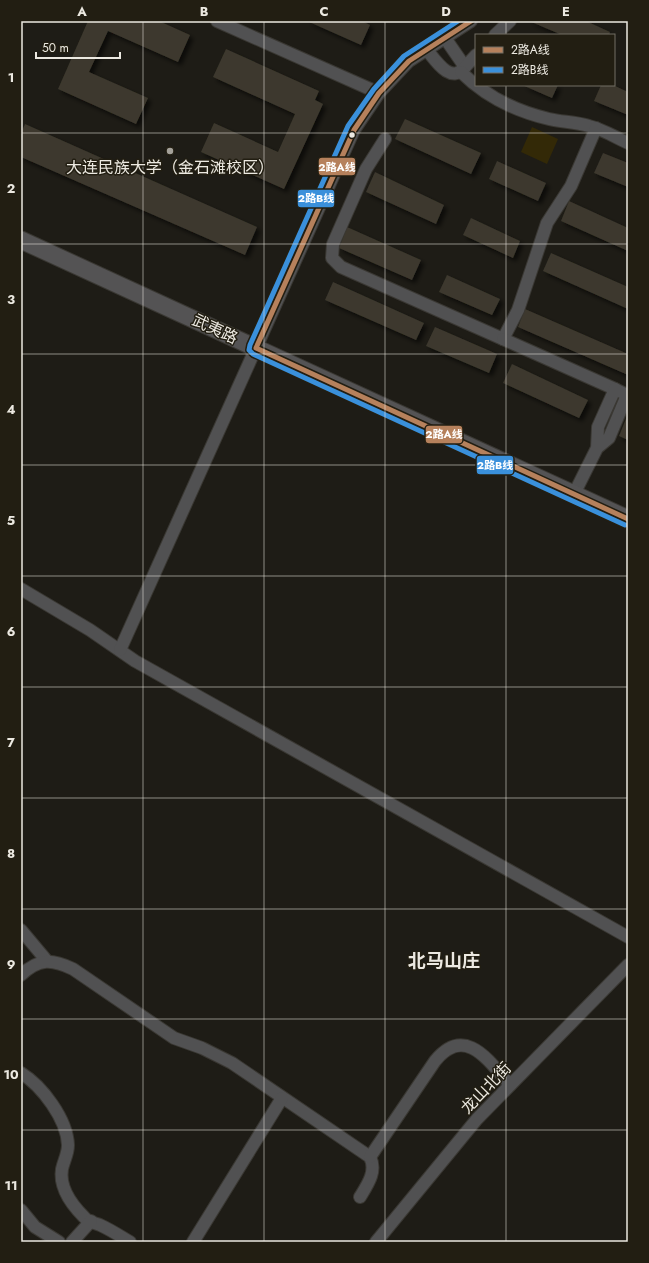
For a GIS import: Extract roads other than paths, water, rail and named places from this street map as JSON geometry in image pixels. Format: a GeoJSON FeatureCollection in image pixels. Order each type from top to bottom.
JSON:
{"type":"FeatureCollection","features":[{"type":"Feature","properties":{"kind":"main road","name":"武夷路"},"geometry":{"type":"LineString","coordinates":[[21,240],[628,519]]}},
{"type":"Feature","properties":{"kind":"street"},"geometry":{"type":"LineString","coordinates":[[217,21],[379,93]]}},
{"type":"Feature","properties":{"kind":"street"},"geometry":{"type":"LineString","coordinates":[[120,650],[354,130],[379,93],[409,61],[471,21]]}},
{"type":"Feature","properties":{"kind":"street"},"geometry":{"type":"LineString","coordinates":[[496,34],[510,21]]}},
{"type":"Feature","properties":{"kind":"street"},"geometry":{"type":"LineString","coordinates":[[445,38],[463,70],[475,86]]}},
{"type":"Feature","properties":{"kind":"street"},"geometry":{"type":"LineString","coordinates":[[427,50],[444,70],[452,74],[463,70],[475,56]]}},
{"type":"Feature","properties":{"kind":"street"},"geometry":{"type":"LineString","coordinates":[[475,86],[495,100],[519,110],[550,119],[596,128],[628,143]]}},
{"type":"Feature","properties":{"kind":"street"},"geometry":{"type":"LineString","coordinates":[[503,339],[518,310],[547,223],[571,186],[596,128]]}},
{"type":"Feature","properties":{"kind":"street"},"geometry":{"type":"LineString","coordinates":[[385,139],[366,169],[333,244],[332,258],[341,267],[628,395],[609,438],[597,448],[574,494]]}},
{"type":"Feature","properties":{"kind":"street"},"geometry":{"type":"LineString","coordinates":[[597,448],[598,427],[615,389]]}},
{"type":"Feature","properties":{"kind":"street"},"geometry":{"type":"LineString","coordinates":[[21,588],[142,665],[628,937]]}},
{"type":"Feature","properties":{"kind":"street"},"geometry":{"type":"LineString","coordinates":[[21,930],[47,960]]}},
{"type":"Feature","properties":{"kind":"street"},"geometry":{"type":"LineString","coordinates":[[21,975],[33,965],[47,960],[61,963],[73,969],[174,1038],[202,1048],[221,1057],[370,1157],[374,1164],[372,1174],[360,1197]]}},
{"type":"Feature","properties":{"kind":"street","name":"龙山北街"},"geometry":{"type":"LineString","coordinates":[[376,1242],[478,1119],[628,965]]}},
{"type":"Feature","properties":{"kind":"street"},"geometry":{"type":"LineString","coordinates":[[370,1157],[435,1060],[442,1052],[453,1045],[465,1045],[481,1053],[510,1085]]}},
{"type":"Feature","properties":{"kind":"street"},"geometry":{"type":"LineString","coordinates":[[21,1073],[30,1078],[44,1092],[64,1128],[68,1146],[62,1168],[62,1184],[80,1213],[86,1220],[114,1232],[130,1242]]}},
{"type":"Feature","properties":{"kind":"street"},"geometry":{"type":"LineString","coordinates":[[193,1242],[282,1098]]}},
{"type":"Feature","properties":{"kind":"street"},"geometry":{"type":"LineString","coordinates":[[21,1210],[35,1227],[59,1242]]}},
{"type":"Feature","properties":{"kind":"street"},"geometry":{"type":"LineString","coordinates":[[72,1242],[91,1221]]}},
{"type":"Feature","properties":{"kind":"place","name":"大连民族大学（金石滩校区）"},"geometry":{"type":"Point","coordinates":[170,151]}},
{"type":"Feature","properties":{"kind":"district","name":"北马山庄"},"geometry":{"type":"Point","coordinates":[444,961]}}]}
